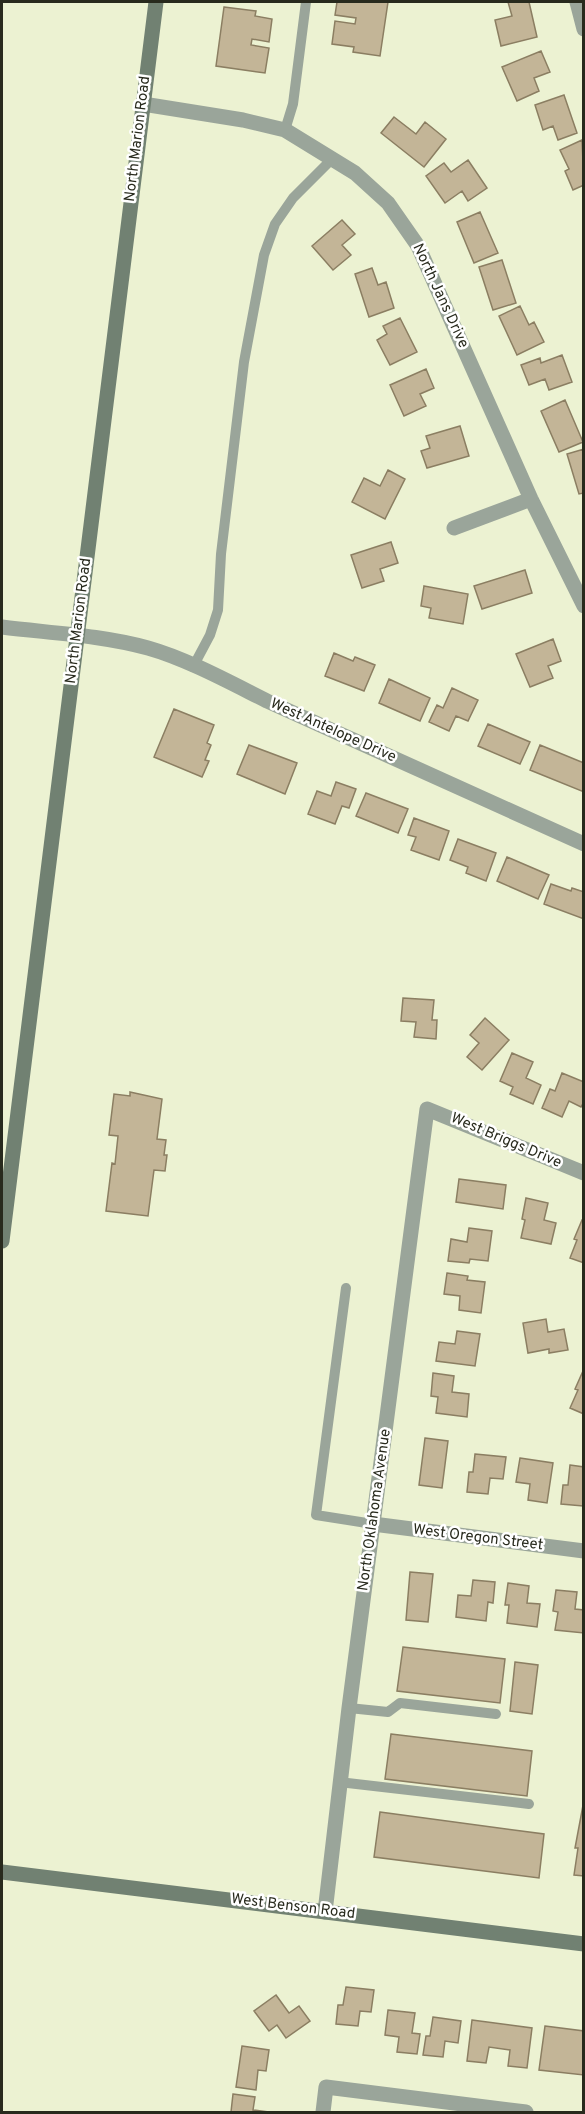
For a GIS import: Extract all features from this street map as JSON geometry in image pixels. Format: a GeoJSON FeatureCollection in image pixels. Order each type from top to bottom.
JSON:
{"type":"FeatureCollection","features":[{"type":"Feature","properties":{"kind":"main road","name":"North Marion Road"},"geometry":{"type":"LineString","coordinates":[[2,1241],[156,2]]}},
{"type":"Feature","properties":{"kind":"main road","name":"West Benson Road"},"geometry":{"type":"LineString","coordinates":[[2,1872],[584,1944]]}},
{"type":"Feature","properties":{"kind":"street"},"geometry":{"type":"LineString","coordinates":[[577,2],[584,29]]}},
{"type":"Feature","properties":{"kind":"street","name":"North Jans Drive"},"geometry":{"type":"LineString","coordinates":[[143,104],[243,120],[285,130],[355,173],[388,203],[418,246],[531,499],[584,606]]}},
{"type":"Feature","properties":{"kind":"street"},"geometry":{"type":"LineString","coordinates":[[454,528],[531,499]]}},
{"type":"Feature","properties":{"kind":"street","name":"West Antelope Drive"},"geometry":{"type":"LineString","coordinates":[[2,627],[118,641],[150,649],[584,844]]}},
{"type":"Feature","properties":{"kind":"street","name":"West Briggs Drive"},"geometry":{"type":"LineString","coordinates":[[428,1108],[584,1173]]}},
{"type":"Feature","properties":{"kind":"street","name":"North Oklahoma Avenue"},"geometry":{"type":"LineString","coordinates":[[326,1912],[339,1782],[428,1108]]}},
{"type":"Feature","properties":{"kind":"street","name":"West Oregon Street"},"geometry":{"type":"LineString","coordinates":[[373,1524],[584,1551]]}},
{"type":"Feature","properties":{"kind":"street"},"geometry":{"type":"LineString","coordinates":[[323,2112],[326,2087],[526,2112]]}},
{"type":"Feature","properties":{"kind":"lane"},"geometry":{"type":"LineString","coordinates":[[285,130],[293,104],[306,2]]}},
{"type":"Feature","properties":{"kind":"lane"},"geometry":{"type":"LineString","coordinates":[[193,667],[210,635],[218,610],[221,554],[244,362],[264,255],[275,224],[293,198],[333,158]]}},
{"type":"Feature","properties":{"kind":"lane"},"geometry":{"type":"LineString","coordinates":[[346,1288],[316,1515],[373,1524]]}},
{"type":"Feature","properties":{"kind":"lane"},"geometry":{"type":"LineString","coordinates":[[349,1708],[388,1712],[400,1702],[496,1714]]}},
{"type":"Feature","properties":{"kind":"lane"},"geometry":{"type":"LineString","coordinates":[[339,1782],[529,1804]]}},
{"type":"Feature","properties":{"kind":"building"},"geometry":{"type":"Polygon","coordinates":[[[337,2],[388,2],[380,56],[353,52],[354,47],[332,44],[335,21],[355,24],[356,18],[335,15],[337,2]]]}},
{"type":"Feature","properties":{"kind":"building"},"geometry":{"type":"Polygon","coordinates":[[[508,2],[529,2],[537,37],[501,46],[495,20],[512,16],[508,2]]]}},
{"type":"Feature","properties":{"kind":"building"},"geometry":{"type":"Polygon","coordinates":[[[224,7],[256,11],[255,16],[272,19],[269,42],[252,39],[251,45],[269,48],[265,73],[216,66],[224,7]]]}},
{"type":"Feature","properties":{"kind":"building"},"geometry":{"type":"Polygon","coordinates":[[[541,51],[550,72],[534,78],[539,91],[517,101],[502,67],[541,51]]]}},
{"type":"Feature","properties":{"kind":"building"},"geometry":{"type":"Polygon","coordinates":[[[564,95],[577,133],[558,140],[553,126],[543,130],[535,105],[564,95]]]}},
{"type":"Feature","properties":{"kind":"building"},"geometry":{"type":"Polygon","coordinates":[[[394,117],[416,134],[425,122],[446,139],[424,167],[381,133],[394,117]]]}},
{"type":"Feature","properties":{"kind":"building"},"geometry":{"type":"Polygon","coordinates":[[[582,140],[584,185],[573,190],[565,171],[569,169],[560,150],[582,140]]]}},
{"type":"Feature","properties":{"kind":"building"},"geometry":{"type":"Polygon","coordinates":[[[468,160],[487,188],[468,201],[462,191],[445,203],[426,176],[444,163],[451,172],[468,160]]]}},
{"type":"Feature","properties":{"kind":"building"},"geometry":{"type":"Polygon","coordinates":[[[480,212],[498,253],[474,263],[457,222],[480,212]]]}},
{"type":"Feature","properties":{"kind":"building"},"geometry":{"type":"Polygon","coordinates":[[[342,220],[355,234],[342,245],[351,255],[333,270],[312,246],[342,220]]]}},
{"type":"Feature","properties":{"kind":"building"},"geometry":{"type":"Polygon","coordinates":[[[502,260],[516,303],[493,310],[479,267],[502,260]]]}},
{"type":"Feature","properties":{"kind":"building"},"geometry":{"type":"Polygon","coordinates":[[[372,268],[378,285],[386,282],[394,308],[369,317],[355,274],[372,268]]]}},
{"type":"Feature","properties":{"kind":"building"},"geometry":{"type":"Polygon","coordinates":[[[520,306],[529,325],[534,322],[544,342],[517,355],[499,316],[520,306]]]}},
{"type":"Feature","properties":{"kind":"building"},"geometry":{"type":"Polygon","coordinates":[[[400,318],[417,352],[390,365],[377,340],[387,334],[383,326],[400,318]]]}},
{"type":"Feature","properties":{"kind":"building"},"geometry":{"type":"Polygon","coordinates":[[[562,355],[572,382],[549,390],[545,379],[529,385],[521,365],[540,358],[541,363],[562,355]]]}},
{"type":"Feature","properties":{"kind":"building"},"geometry":{"type":"Polygon","coordinates":[[[426,369],[434,388],[420,394],[426,406],[404,416],[390,385],[426,369]]]}},
{"type":"Feature","properties":{"kind":"building"},"geometry":{"type":"Polygon","coordinates":[[[565,400],[583,442],[559,452],[541,411],[565,400]]]}},
{"type":"Feature","properties":{"kind":"building"},"geometry":{"type":"Polygon","coordinates":[[[460,426],[469,456],[427,468],[421,451],[430,448],[426,436],[460,426]]]}},
{"type":"Feature","properties":{"kind":"building"},"geometry":{"type":"Polygon","coordinates":[[[584,449],[584,493],[579,494],[567,454],[584,449]]]}},
{"type":"Feature","properties":{"kind":"building"},"geometry":{"type":"Polygon","coordinates":[[[388,470],[405,479],[385,519],[352,502],[364,478],[380,486],[388,470]]]}},
{"type":"Feature","properties":{"kind":"building"},"geometry":{"type":"Polygon","coordinates":[[[391,542],[398,563],[380,569],[384,581],[362,588],[351,555],[391,542]]]}},
{"type":"Feature","properties":{"kind":"building"},"geometry":{"type":"Polygon","coordinates":[[[525,570],[532,593],[482,609],[474,586],[525,570]]]}},
{"type":"Feature","properties":{"kind":"building"},"geometry":{"type":"Polygon","coordinates":[[[424,586],[468,594],[463,624],[429,618],[431,608],[421,606],[424,586]]]}},
{"type":"Feature","properties":{"kind":"building"},"geometry":{"type":"Polygon","coordinates":[[[553,639],[561,661],[548,666],[553,678],[530,687],[516,654],[553,639]]]}},
{"type":"Feature","properties":{"kind":"building"},"geometry":{"type":"Polygon","coordinates":[[[334,653],[353,661],[355,657],[375,665],[364,691],[325,676],[334,653]]]}},
{"type":"Feature","properties":{"kind":"building"},"geometry":{"type":"Polygon","coordinates":[[[389,679],[430,698],[420,721],[379,703],[389,679]]]}},
{"type":"Feature","properties":{"kind":"building"},"geometry":{"type":"Polygon","coordinates":[[[452,688],[478,700],[468,721],[456,716],[449,731],[429,722],[437,705],[443,708],[452,688]]]}},
{"type":"Feature","properties":{"kind":"building"},"geometry":{"type":"Polygon","coordinates":[[[174,709],[214,725],[207,743],[211,745],[205,760],[209,761],[202,777],[154,757],[174,709]]]}},
{"type":"Feature","properties":{"kind":"building"},"geometry":{"type":"Polygon","coordinates":[[[488,724],[530,742],[520,764],[478,746],[488,724]]]}},
{"type":"Feature","properties":{"kind":"building"},"geometry":{"type":"Polygon","coordinates":[[[249,745],[297,763],[285,794],[237,774],[249,745]]]}},
{"type":"Feature","properties":{"kind":"building"},"geometry":{"type":"Polygon","coordinates":[[[540,745],[584,763],[584,792],[530,770],[540,745]]]}},
{"type":"Feature","properties":{"kind":"building"},"geometry":{"type":"Polygon","coordinates":[[[336,782],[356,789],[349,808],[342,806],[335,824],[308,814],[317,791],[331,796],[336,782]]]}},
{"type":"Feature","properties":{"kind":"building"},"geometry":{"type":"Polygon","coordinates":[[[366,793],[408,809],[398,833],[356,816],[366,793]]]}},
{"type":"Feature","properties":{"kind":"building"},"geometry":{"type":"Polygon","coordinates":[[[414,818],[449,831],[439,860],[411,850],[416,837],[408,835],[414,818]]]}},
{"type":"Feature","properties":{"kind":"building"},"geometry":{"type":"Polygon","coordinates":[[[458,839],[496,853],[486,881],[466,873],[468,867],[450,860],[458,839]]]}},
{"type":"Feature","properties":{"kind":"building"},"geometry":{"type":"Polygon","coordinates":[[[507,857],[549,875],[538,899],[497,881],[507,857]]]}},
{"type":"Feature","properties":{"kind":"building"},"geometry":{"type":"Polygon","coordinates":[[[551,884],[571,891],[572,888],[584,892],[584,919],[544,904],[551,884]]]}},
{"type":"Feature","properties":{"kind":"building"},"geometry":{"type":"Polygon","coordinates":[[[403,998],[434,1000],[432,1020],[437,1020],[436,1039],[414,1037],[416,1022],[401,1021],[403,998]]]}},
{"type":"Feature","properties":{"kind":"building"},"geometry":{"type":"Polygon","coordinates":[[[485,1018],[509,1040],[482,1070],[467,1057],[479,1043],[470,1035],[485,1018]]]}},
{"type":"Feature","properties":{"kind":"building"},"geometry":{"type":"Polygon","coordinates":[[[512,1053],[533,1062],[526,1078],[541,1085],[533,1104],[510,1094],[513,1087],[500,1081],[512,1053]]]}},
{"type":"Feature","properties":{"kind":"building"},"geometry":{"type":"Polygon","coordinates":[[[562,1073],[584,1082],[584,1102],[581,1107],[569,1101],[562,1117],[542,1108],[550,1089],[555,1091],[562,1073]]]}},
{"type":"Feature","properties":{"kind":"building"},"geometry":{"type":"Polygon","coordinates":[[[130,1092],[162,1099],[157,1139],[166,1140],[164,1155],[167,1155],[165,1171],[154,1170],[148,1216],[106,1211],[118,1136],[109,1135],[114,1094],[130,1096],[130,1092]]]}},
{"type":"Feature","properties":{"kind":"building"},"geometry":{"type":"Polygon","coordinates":[[[459,1179],[506,1185],[503,1209],[456,1202],[459,1179]]]}},
{"type":"Feature","properties":{"kind":"building"},"geometry":{"type":"Polygon","coordinates":[[[526,1198],[548,1203],[544,1220],[556,1223],[551,1244],[521,1238],[526,1198]]]}},
{"type":"Feature","properties":{"kind":"building"},"geometry":{"type":"Polygon","coordinates":[[[582,1220],[584,1221],[584,1263],[570,1258],[577,1240],[574,1239],[582,1220]]]}},
{"type":"Feature","properties":{"kind":"building"},"geometry":{"type":"Polygon","coordinates":[[[469,1228],[492,1231],[488,1261],[470,1259],[469,1263],[448,1261],[451,1239],[467,1242],[469,1228]]]}},
{"type":"Feature","properties":{"kind":"building"},"geometry":{"type":"Polygon","coordinates":[[[447,1273],[468,1276],[467,1280],[485,1282],[481,1313],[459,1310],[460,1296],[444,1294],[447,1273]]]}},
{"type":"Feature","properties":{"kind":"building"},"geometry":{"type":"Polygon","coordinates":[[[546,1319],[548,1332],[564,1329],[568,1350],[549,1353],[549,1349],[528,1353],[523,1323],[546,1319]]]}},
{"type":"Feature","properties":{"kind":"building"},"geometry":{"type":"Polygon","coordinates":[[[457,1331],[480,1334],[475,1366],[436,1361],[439,1342],[455,1344],[457,1331]]]}},
{"type":"Feature","properties":{"kind":"building"},"geometry":{"type":"Polygon","coordinates":[[[584,1371],[584,1414],[570,1408],[584,1371]]]}},
{"type":"Feature","properties":{"kind":"building"},"geometry":{"type":"Polygon","coordinates":[[[433,1373],[454,1376],[452,1392],[469,1394],[467,1417],[436,1413],[438,1397],[431,1396],[433,1373]]]}},
{"type":"Feature","properties":{"kind":"building"},"geometry":{"type":"Polygon","coordinates":[[[425,1438],[448,1441],[442,1488],[419,1485],[425,1438]]]}},
{"type":"Feature","properties":{"kind":"building"},"geometry":{"type":"Polygon","coordinates":[[[475,1454],[506,1457],[503,1479],[490,1478],[488,1494],[467,1492],[469,1472],[473,1472],[475,1454]]]}},
{"type":"Feature","properties":{"kind":"building"},"geometry":{"type":"Polygon","coordinates":[[[520,1458],[553,1463],[547,1503],[528,1500],[530,1484],[516,1482],[520,1458]]]}},
{"type":"Feature","properties":{"kind":"building"},"geometry":{"type":"Polygon","coordinates":[[[570,1465],[584,1467],[583,1506],[561,1504],[563,1485],[568,1485],[570,1465]]]}},
{"type":"Feature","properties":{"kind":"building"},"geometry":{"type":"Polygon","coordinates":[[[410,1572],[433,1574],[428,1622],[406,1620],[410,1572]]]}},
{"type":"Feature","properties":{"kind":"building"},"geometry":{"type":"Polygon","coordinates":[[[473,1580],[495,1582],[493,1603],[488,1602],[486,1621],[456,1617],[458,1595],[471,1596],[473,1580]]]}},
{"type":"Feature","properties":{"kind":"building"},"geometry":{"type":"Polygon","coordinates":[[[508,1583],[529,1586],[527,1603],[540,1604],[537,1627],[507,1623],[509,1605],[505,1605],[508,1583]]]}},
{"type":"Feature","properties":{"kind":"building"},"geometry":{"type":"Polygon","coordinates":[[[556,1590],[577,1592],[575,1609],[584,1610],[584,1633],[555,1630],[558,1612],[553,1611],[556,1590]]]}},
{"type":"Feature","properties":{"kind":"building"},"geometry":{"type":"Polygon","coordinates":[[[403,1647],[505,1659],[500,1703],[397,1691],[403,1647]]]}},
{"type":"Feature","properties":{"kind":"building"},"geometry":{"type":"Polygon","coordinates":[[[515,1662],[538,1665],[532,1714],[510,1711],[515,1662]]]}},
{"type":"Feature","properties":{"kind":"building"},"geometry":{"type":"Polygon","coordinates":[[[391,1734],[532,1751],[527,1796],[385,1779],[391,1734]]]}},
{"type":"Feature","properties":{"kind":"building"},"geometry":{"type":"Polygon","coordinates":[[[584,1800],[584,1876],[574,1875],[578,1848],[575,1848],[584,1800]]]}},
{"type":"Feature","properties":{"kind":"building"},"geometry":{"type":"Polygon","coordinates":[[[380,1812],[544,1834],[539,1878],[374,1857],[380,1812]]]}},
{"type":"Feature","properties":{"kind":"building"},"geometry":{"type":"Polygon","coordinates":[[[346,1987],[374,1990],[371,2012],[360,2011],[358,2026],[336,2024],[338,2005],[343,2005],[346,1987]]]}},
{"type":"Feature","properties":{"kind":"building"},"geometry":{"type":"Polygon","coordinates":[[[276,1995],[289,2013],[299,2006],[310,2021],[286,2038],[277,2025],[269,2031],[254,2011],[276,1995]]]}},
{"type":"Feature","properties":{"kind":"building"},"geometry":{"type":"Polygon","coordinates":[[[388,2010],[415,2013],[412,2033],[420,2034],[417,2054],[397,2052],[399,2037],[385,2035],[388,2010]]]}},
{"type":"Feature","properties":{"kind":"building"},"geometry":{"type":"Polygon","coordinates":[[[433,2017],[461,2021],[458,2043],[445,2041],[443,2057],[423,2055],[426,2036],[430,2036],[433,2017]]]}},
{"type":"Feature","properties":{"kind":"building"},"geometry":{"type":"Polygon","coordinates":[[[472,2020],[532,2028],[527,2068],[508,2066],[510,2050],[489,2047],[486,2063],[467,2061],[472,2020]]]}},
{"type":"Feature","properties":{"kind":"building"},"geometry":{"type":"Polygon","coordinates":[[[545,2026],[584,2031],[584,2075],[539,2070],[545,2026]]]}},
{"type":"Feature","properties":{"kind":"building"},"geometry":{"type":"Polygon","coordinates":[[[242,2046],[269,2050],[266,2071],[258,2070],[256,2090],[236,2087],[242,2046]]]}},
{"type":"Feature","properties":{"kind":"building"},"geometry":{"type":"Polygon","coordinates":[[[233,2094],[255,2097],[253,2110],[269,2112],[231,2112],[233,2094]]]}}]}
